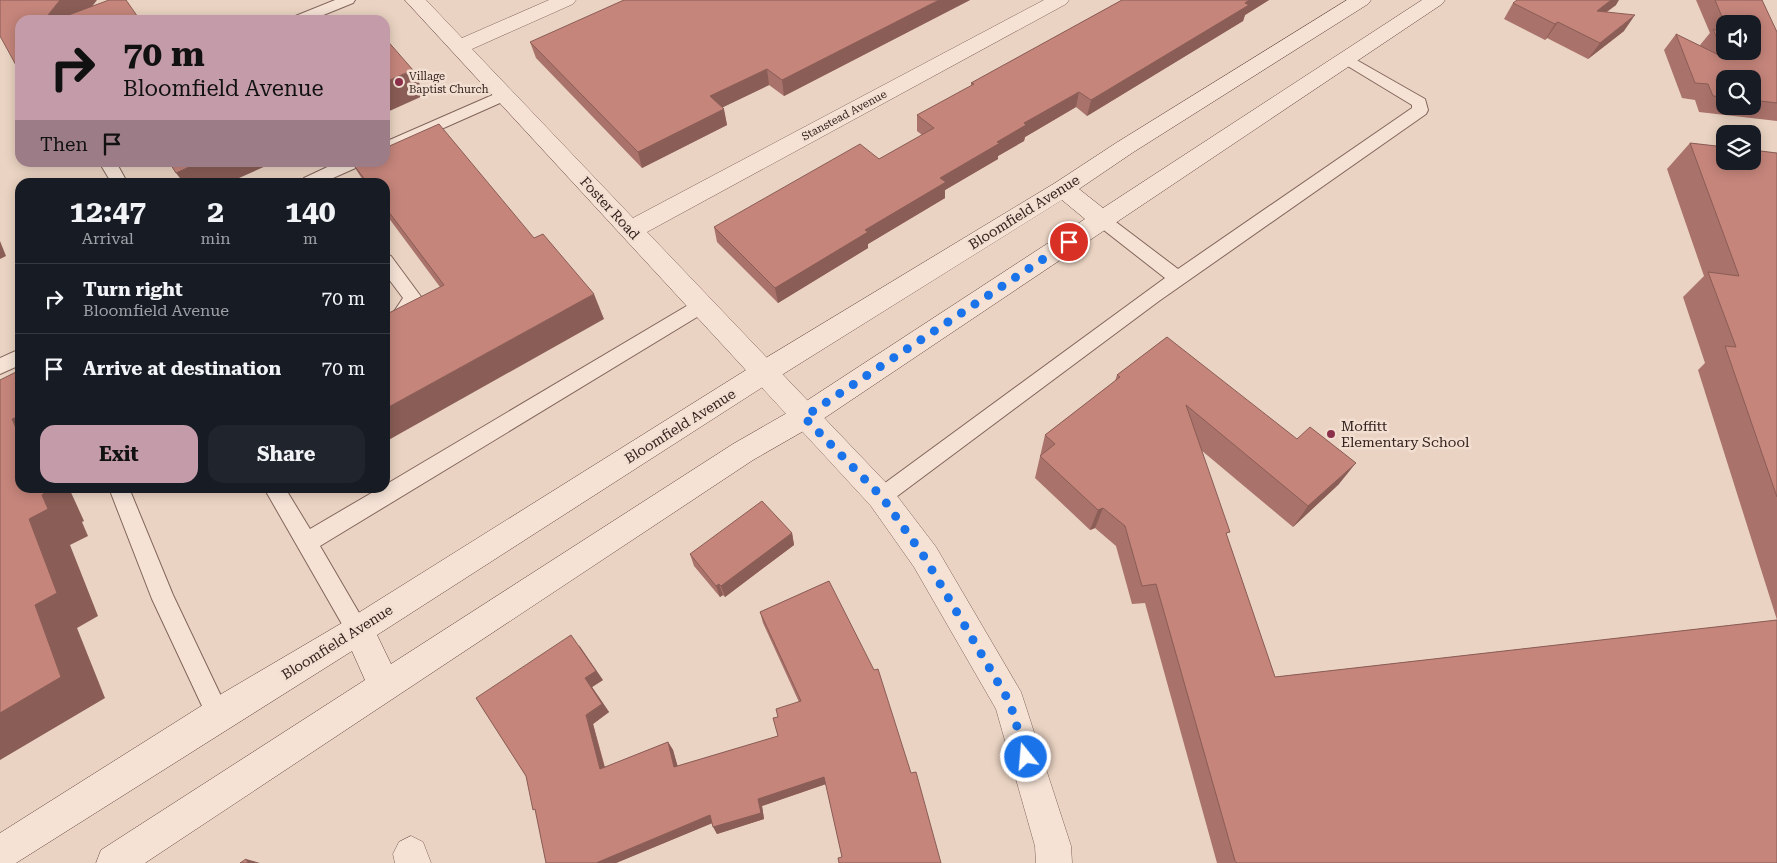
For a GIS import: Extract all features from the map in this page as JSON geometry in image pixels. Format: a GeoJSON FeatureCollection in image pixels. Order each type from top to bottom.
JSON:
{"type":"FeatureCollection","features":[{"type":"Feature","properties":{"kind":"main road","name":"Foster Road"},"geometry":{"type":"LineString","coordinates":[[415,0],[804,417],[882,497],[925,558],[1010,703],[1053,846],[1054,863]]}},
{"type":"Feature","properties":{"kind":"main road"},"geometry":{"type":"LineString","coordinates":[[459,47],[566,0]]}},
{"type":"Feature","properties":{"kind":"main road","name":"Stanstead Avenue"},"geometry":{"type":"LineString","coordinates":[[630,230],[1059,0]]}},
{"type":"Feature","properties":{"kind":"main road","name":"Bloomfield Avenue"},"geometry":{"type":"LineString","coordinates":[[0,853],[218,715],[358,630],[763,373],[1063,189],[1124,148],[1360,0]]}},
{"type":"Feature","properties":{"kind":"main road"},"geometry":{"type":"LineString","coordinates":[[114,863],[743,452],[804,417],[1435,0]]}},
{"type":"Feature","properties":{"kind":"main road"},"geometry":{"type":"LineString","coordinates":[[1063,189],[1102,220]]}},
{"type":"Feature","properties":{"kind":"main road"},"geometry":{"type":"LineString","coordinates":[[358,630],[385,687]]}},
{"type":"Feature","properties":{"kind":"lane"},"geometry":{"type":"LineString","coordinates":[[310,15],[348,0]]}},
{"type":"Feature","properties":{"kind":"lane"},"geometry":{"type":"LineString","coordinates":[[882,497],[1153,296],[1420,110],[1419,102],[1346,59]]}},
{"type":"Feature","properties":{"kind":"lane"},"geometry":{"type":"LineString","coordinates":[[390,146],[504,95]]}},
{"type":"Feature","properties":{"kind":"lane"},"geometry":{"type":"LineString","coordinates":[[110,167],[117,178]]}},
{"type":"Feature","properties":{"kind":"lane"},"geometry":{"type":"LineString","coordinates":[[325,178],[345,167]]}},
{"type":"Feature","properties":{"kind":"lane"},"geometry":{"type":"LineString","coordinates":[[1102,220],[1178,279]]}},
{"type":"Feature","properties":{"kind":"lane"},"geometry":{"type":"LineString","coordinates":[[390,268],[413,298],[400,318],[390,323]]}},
{"type":"Feature","properties":{"kind":"lane"},"geometry":{"type":"LineString","coordinates":[[390,493],[701,306]]}},
{"type":"Feature","properties":{"kind":"lane"},"geometry":{"type":"LineString","coordinates":[[0,366],[15,359]]}},
{"type":"Feature","properties":{"kind":"lane"},"geometry":{"type":"LineString","coordinates":[[121,493],[163,599],[218,715]]}},
{"type":"Feature","properties":{"kind":"lane"},"geometry":{"type":"LineString","coordinates":[[277,493],[358,630]]}},
{"type":"Feature","properties":{"kind":"lane"},"geometry":{"type":"LineString","coordinates":[[306,543],[389,493]]}},
{"type":"Feature","properties":{"kind":"building"},"geometry":{"type":"Polygon","coordinates":[[[0,0],[60,0],[48,15],[15,15],[15,63],[0,36],[0,0]]]}},
{"type":"Feature","properties":{"kind":"building"},"geometry":{"type":"Polygon","coordinates":[[[109,0],[126,0],[136,15],[68,15],[109,0]]]}},
{"type":"Feature","properties":{"kind":"building"},"geometry":{"type":"Polygon","coordinates":[[[624,0],[939,0],[782,80],[767,69],[710,96],[724,109],[638,152],[530,42],[624,0]]]}},
{"type":"Feature","properties":{"kind":"building"},"geometry":{"type":"Polygon","coordinates":[[[1122,0],[1249,0],[1245,3],[1249,5],[1091,100],[1079,92],[1024,123],[1026,125],[997,142],[1000,143],[940,178],[946,182],[865,230],[868,232],[775,288],[714,227],[860,144],[879,159],[934,128],[917,115],[1122,0]]]}},
{"type":"Feature","properties":{"kind":"building"},"geometry":{"type":"Polygon","coordinates":[[[1517,0],[1611,0],[1597,11],[1635,15],[1600,43],[1558,22],[1555,24],[1513,3],[1517,0]]]}},
{"type":"Feature","properties":{"kind":"building"},"geometry":{"type":"Polygon","coordinates":[[[1715,0],[1762,0],[1777,32],[1777,103],[1761,101],[1761,70],[1716,70],[1716,96],[1713,96],[1708,84],[1695,83],[1676,34],[1716,54],[1716,60],[1761,60],[1761,15],[1721,15],[1715,0]]]}},
{"type":"Feature","properties":{"kind":"building"},"geometry":{"type":"Polygon","coordinates":[[[390,44],[413,70],[390,80],[390,44]]]}},
{"type":"Feature","properties":{"kind":"building"},"geometry":{"type":"Polygon","coordinates":[[[439,124],[534,238],[543,234],[594,294],[390,406],[390,312],[444,285],[390,214],[390,178],[364,178],[355,167],[390,167],[390,146],[439,124]]]}},
{"type":"Feature","properties":{"kind":"building"},"geometry":{"type":"Polygon","coordinates":[[[1690,143],[1716,146],[1716,170],[1761,170],[1761,151],[1777,153],[1777,497],[1725,346],[1736,347],[1708,272],[1739,276],[1690,143]]]}},
{"type":"Feature","properties":{"kind":"building"},"geometry":{"type":"Polygon","coordinates":[[[172,167],[189,167],[176,173],[172,167]]]}},
{"type":"Feature","properties":{"kind":"building"},"geometry":{"type":"Polygon","coordinates":[[[1167,337],[1297,439],[1310,427],[1356,463],[1308,506],[1186,405],[1230,532],[1226,533],[1275,677],[1777,620],[1777,863],[1237,863],[1156,584],[1142,586],[1125,526],[1103,508],[1098,510],[1040,456],[1055,444],[1045,435],[1120,377],[1117,375],[1167,337]]]}},
{"type":"Feature","properties":{"kind":"building"},"geometry":{"type":"Polygon","coordinates":[[[15,372],[15,418],[12,419],[15,426],[15,493],[44,493],[42,495],[48,509],[29,519],[57,593],[35,605],[61,677],[0,713],[0,380],[15,372]]]}},
{"type":"Feature","properties":{"kind":"building"},"geometry":{"type":"Polygon","coordinates":[[[762,501],[792,533],[721,586],[719,584],[716,586],[690,554],[762,501]]]}},
{"type":"Feature","properties":{"kind":"building"},"geometry":{"type":"Polygon","coordinates":[[[829,581],[874,670],[878,669],[911,773],[916,772],[941,863],[839,863],[838,858],[842,857],[824,777],[758,799],[761,813],[713,827],[710,815],[596,863],[546,863],[526,776],[476,698],[571,635],[596,671],[585,678],[602,704],[586,715],[600,769],[668,742],[674,767],[778,736],[773,718],[778,717],[776,709],[801,701],[760,612],[829,581]]]}},
{"type":"Feature","properties":{"kind":"building"},"geometry":{"type":"Polygon","coordinates":[[[246,859],[248,863],[240,863],[246,859]]]}},
{"type":"Feature","properties":{"kind":"place","name":"Village Baptist Church"},"geometry":{"type":"Point","coordinates":[399,82]}},
{"type":"Feature","properties":{"kind":"place","name":"Moffitt Elementary School"},"geometry":{"type":"Point","coordinates":[1331,434]}},
{"type":"Feature","properties":{"kind":"route"},"geometry":{"type":"LineString","coordinates":[[1026,757],[1010,703],[925,558],[882,497],[804,417],[1069,242]]}}]}
